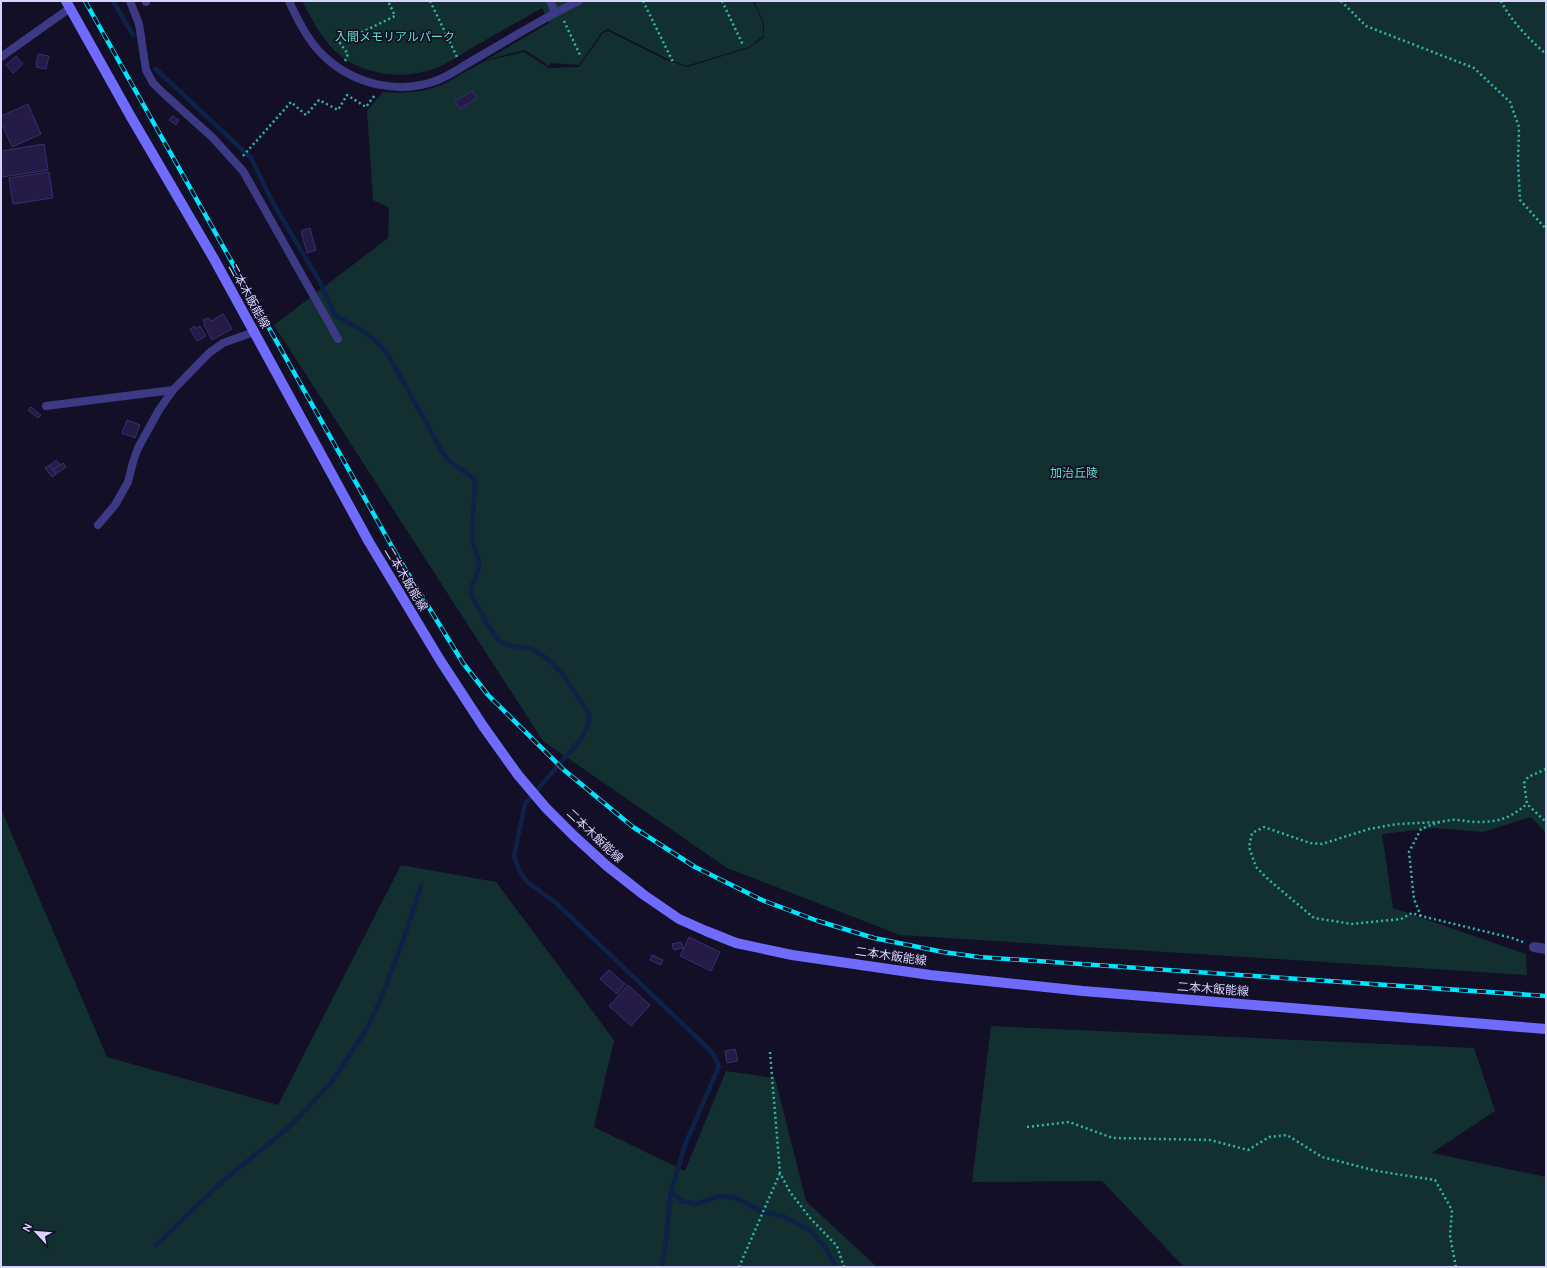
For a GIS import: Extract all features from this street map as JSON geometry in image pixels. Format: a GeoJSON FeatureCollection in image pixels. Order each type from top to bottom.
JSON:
{"type":"FeatureCollection","features":[{"type":"Feature","properties":{"kind":"main road","name":"二本木飯能線"},"geometry":{"type":"LineString","coordinates":[[68,5],[131,117],[179,197],[369,542],[483,726],[528,786],[574,836],[607,866],[644,895],[673,915],[706,932],[761,949],[792,955],[930,975],[1083,991],[1546,1029]]}},
{"type":"Feature","properties":{"kind":"street"},"geometry":{"type":"LineString","coordinates":[[1534,947],[1546,949]]}},
{"type":"Feature","properties":{"kind":"lane"},"geometry":{"type":"LineString","coordinates":[[130,1],[139,24],[146,70],[162,92],[212,137],[243,171],[338,339]]}},
{"type":"Feature","properties":{"kind":"lane"},"geometry":{"type":"LineString","coordinates":[[289,1],[306,34],[324,57],[346,73],[357,78],[396,87],[414,86],[439,80],[557,11],[579,1]]}},
{"type":"Feature","properties":{"kind":"lane"},"geometry":{"type":"LineString","coordinates":[[550,1],[557,11]]}},
{"type":"Feature","properties":{"kind":"lane"},"geometry":{"type":"LineString","coordinates":[[1,57],[68,5]]}},
{"type":"Feature","properties":{"kind":"lane"},"geometry":{"type":"LineString","coordinates":[[98,525],[115,505],[128,482],[138,448],[159,410],[173,390],[208,353],[222,344],[254,332]]}},
{"type":"Feature","properties":{"kind":"lane"},"geometry":{"type":"LineString","coordinates":[[46,406],[173,390]]}},
{"type":"Feature","properties":{"kind":"path"},"geometry":{"type":"LineString","coordinates":[[344,61],[348,57],[348,54],[340,43],[395,16],[388,1]]}},
{"type":"Feature","properties":{"kind":"path"},"geometry":{"type":"LineString","coordinates":[[430,1],[458,59]]}},
{"type":"Feature","properties":{"kind":"path"},"geometry":{"type":"LineString","coordinates":[[643,1],[674,64]]}},
{"type":"Feature","properties":{"kind":"path"},"geometry":{"type":"LineString","coordinates":[[722,1],[743,45]]}},
{"type":"Feature","properties":{"kind":"path"},"geometry":{"type":"LineString","coordinates":[[1341,1],[1366,26],[1474,68],[1510,102],[1519,127],[1518,162],[1520,200],[1546,229]]}},
{"type":"Feature","properties":{"kind":"path"},"geometry":{"type":"LineString","coordinates":[[1501,1],[1507,13],[1546,54]]}},
{"type":"Feature","properties":{"kind":"path"},"geometry":{"type":"LineString","coordinates":[[557,11],[580,55]]}},
{"type":"Feature","properties":{"kind":"path"},"geometry":{"type":"LineString","coordinates":[[242,157],[291,102],[306,115],[319,100],[338,110],[347,95],[366,107],[379,91]]}},
{"type":"Feature","properties":{"kind":"path"},"geometry":{"type":"LineString","coordinates":[[1546,769],[1528,777],[1524,782],[1526,804],[1546,822]]}},
{"type":"Feature","properties":{"kind":"path"},"geometry":{"type":"LineString","coordinates":[[1526,804],[1514,814],[1498,821],[1475,822],[1452,820],[1397,824],[1376,828],[1322,844],[1310,843],[1264,827],[1252,833],[1249,847],[1256,867],[1314,918],[1352,924],[1400,919],[1412,913],[1512,938],[1534,947]]}},
{"type":"Feature","properties":{"kind":"path"},"geometry":{"type":"LineString","coordinates":[[1421,916],[1414,898],[1409,852],[1421,829],[1440,822]]}},
{"type":"Feature","properties":{"kind":"path"},"geometry":{"type":"LineString","coordinates":[[770,1052],[780,1173],[790,1192],[836,1246],[844,1267]]}},
{"type":"Feature","properties":{"kind":"path"},"geometry":{"type":"LineString","coordinates":[[1027,1127],[1069,1122],[1113,1138],[1210,1140],[1248,1150],[1269,1137],[1287,1135],[1322,1157],[1377,1170],[1435,1180],[1452,1210],[1450,1236],[1456,1267]]}},
{"type":"Feature","properties":{"kind":"path"},"geometry":{"type":"LineString","coordinates":[[739,1267],[780,1173]]}},
{"type":"Feature","properties":{"kind":"green space","name":"入間メモリアルパーク"},"geometry":{"type":"Polygon","coordinates":[[[302,1],[753,1],[763,23],[763,36],[749,47],[686,66],[668,59],[608,29],[602,32],[579,65],[551,63],[549,66],[525,50],[486,60],[549,23],[542,8],[452,60],[433,69],[420,73],[407,74],[379,73],[353,64],[331,47],[315,25],[302,1]]]}},
{"type":"Feature","properties":{"kind":"green space","name":"加治丘陵"},"geometry":{"type":"Polygon","coordinates":[[[754,1],[1546,1],[1546,833],[1531,817],[1483,832],[1434,828],[1382,834],[1393,908],[1526,954],[1527,975],[900,935],[727,868],[543,741],[274,325],[388,238],[389,208],[373,200],[367,111],[383,92],[398,93],[422,91],[442,85],[485,61],[524,52],[549,68],[579,67],[603,33],[608,31],[666,60],[687,67],[749,48],[764,37],[764,23],[754,1]]]}},
{"type":"Feature","properties":{"kind":"green space"},"geometry":{"type":"Polygon","coordinates":[[[1,809],[107,1057],[278,1105],[401,865],[496,882],[614,1040],[594,1127],[685,1171],[726,1071],[775,1078],[806,1201],[877,1267],[1,1267],[1,809]]]}},
{"type":"Feature","properties":{"kind":"green space"},"geometry":{"type":"Polygon","coordinates":[[[991,1026],[1474,1048],[1495,1111],[1432,1153],[1546,1177],[1546,1267],[1184,1267],[1102,1181],[972,1182],[991,1026]]]}},
{"type":"Feature","properties":{"kind":"building"},"geometry":{"type":"Polygon","coordinates":[[[38,54],[49,56],[46,69],[36,67],[38,54]]]}},
{"type":"Feature","properties":{"kind":"building"},"geometry":{"type":"Polygon","coordinates":[[[16,56],[23,64],[13,73],[6,65],[16,56]]]}},
{"type":"Feature","properties":{"kind":"building"},"geometry":{"type":"Polygon","coordinates":[[[472,91],[477,98],[460,109],[455,101],[472,91]]]}},
{"type":"Feature","properties":{"kind":"building"},"geometry":{"type":"Polygon","coordinates":[[[28,104],[41,134],[12,147],[1,122],[1,116],[28,104]]]}},
{"type":"Feature","properties":{"kind":"building"},"geometry":{"type":"Polygon","coordinates":[[[172,116],[179,120],[176,125],[169,120],[172,116]]]}},
{"type":"Feature","properties":{"kind":"building"},"geometry":{"type":"Polygon","coordinates":[[[44,144],[48,170],[2,177],[1,151],[44,144]]]}},
{"type":"Feature","properties":{"kind":"building"},"geometry":{"type":"Polygon","coordinates":[[[49,172],[53,198],[13,204],[9,178],[49,172]]]}},
{"type":"Feature","properties":{"kind":"building"},"geometry":{"type":"Polygon","coordinates":[[[310,228],[316,250],[307,253],[301,231],[310,228]]]}},
{"type":"Feature","properties":{"kind":"building"},"geometry":{"type":"Polygon","coordinates":[[[223,314],[232,329],[212,340],[203,320],[209,318],[211,321],[223,314]]]}},
{"type":"Feature","properties":{"kind":"building"},"geometry":{"type":"Polygon","coordinates":[[[195,326],[196,329],[200,326],[206,336],[197,341],[190,329],[195,326]]]}},
{"type":"Feature","properties":{"kind":"building"},"geometry":{"type":"Polygon","coordinates":[[[31,407],[41,415],[38,418],[28,410],[31,407]]]}},
{"type":"Feature","properties":{"kind":"building"},"geometry":{"type":"Polygon","coordinates":[[[127,420],[140,425],[135,438],[122,433],[127,420]]]}},
{"type":"Feature","properties":{"kind":"building"},"geometry":{"type":"Polygon","coordinates":[[[56,460],[60,464],[53,469],[50,465],[56,460]]]}},
{"type":"Feature","properties":{"kind":"building"},"geometry":{"type":"Polygon","coordinates":[[[63,463],[66,467],[56,474],[54,470],[63,463]]]}},
{"type":"Feature","properties":{"kind":"building"},"geometry":{"type":"Polygon","coordinates":[[[49,465],[56,474],[52,477],[45,468],[49,465]]]}},
{"type":"Feature","properties":{"kind":"building"},"geometry":{"type":"Polygon","coordinates":[[[689,937],[720,952],[711,971],[680,956],[689,937]]]}},
{"type":"Feature","properties":{"kind":"building"},"geometry":{"type":"Polygon","coordinates":[[[681,942],[683,948],[674,950],[672,944],[681,942]]]}},
{"type":"Feature","properties":{"kind":"building"},"geometry":{"type":"Polygon","coordinates":[[[652,955],[663,960],[661,965],[650,960],[652,955]]]}},
{"type":"Feature","properties":{"kind":"building"},"geometry":{"type":"Polygon","coordinates":[[[609,970],[625,984],[617,994],[600,979],[609,970]]]}},
{"type":"Feature","properties":{"kind":"building"},"geometry":{"type":"Polygon","coordinates":[[[628,985],[650,1005],[631,1026],[609,1006],[628,985]]]}},
{"type":"Feature","properties":{"kind":"building"},"geometry":{"type":"Polygon","coordinates":[[[735,1049],[738,1061],[727,1063],[725,1051],[735,1049]]]}},
{"type":"Feature","properties":{"kind":"waterway"},"geometry":{"type":"LineString","coordinates":[[113,1],[133,35]]}},
{"type":"Feature","properties":{"kind":"waterway"},"geometry":{"type":"LineString","coordinates":[[156,69],[251,158],[273,203],[320,282],[335,315],[364,332],[378,343],[387,353],[443,453],[450,462],[475,480],[472,537],[478,558],[479,569],[472,584],[472,596],[487,624],[499,641],[507,645],[532,649],[548,659],[562,673],[589,714],[589,723],[581,739],[525,804],[514,856],[519,870],[527,882],[556,903],[712,1052],[719,1066],[685,1145],[671,1192],[682,1201],[696,1204],[725,1196],[738,1199],[763,1212],[783,1216],[811,1231],[825,1247],[836,1267]]}},
{"type":"Feature","properties":{"kind":"waterway"},"geometry":{"type":"LineString","coordinates":[[156,1245],[223,1181],[290,1126],[332,1082],[366,1030],[380,1001],[404,938],[421,886]]}},
{"type":"Feature","properties":{"kind":"waterway"},"geometry":{"type":"LineString","coordinates":[[661,1267],[665,1251],[671,1192]]}},
{"type":"Feature","properties":{"kind":"railway"},"geometry":{"type":"LineString","coordinates":[[85,1],[399,559],[463,663],[488,695],[564,770],[633,827],[695,867],[762,900],[818,921],[874,938],[943,952],[979,957],[1546,996]]}}]}
